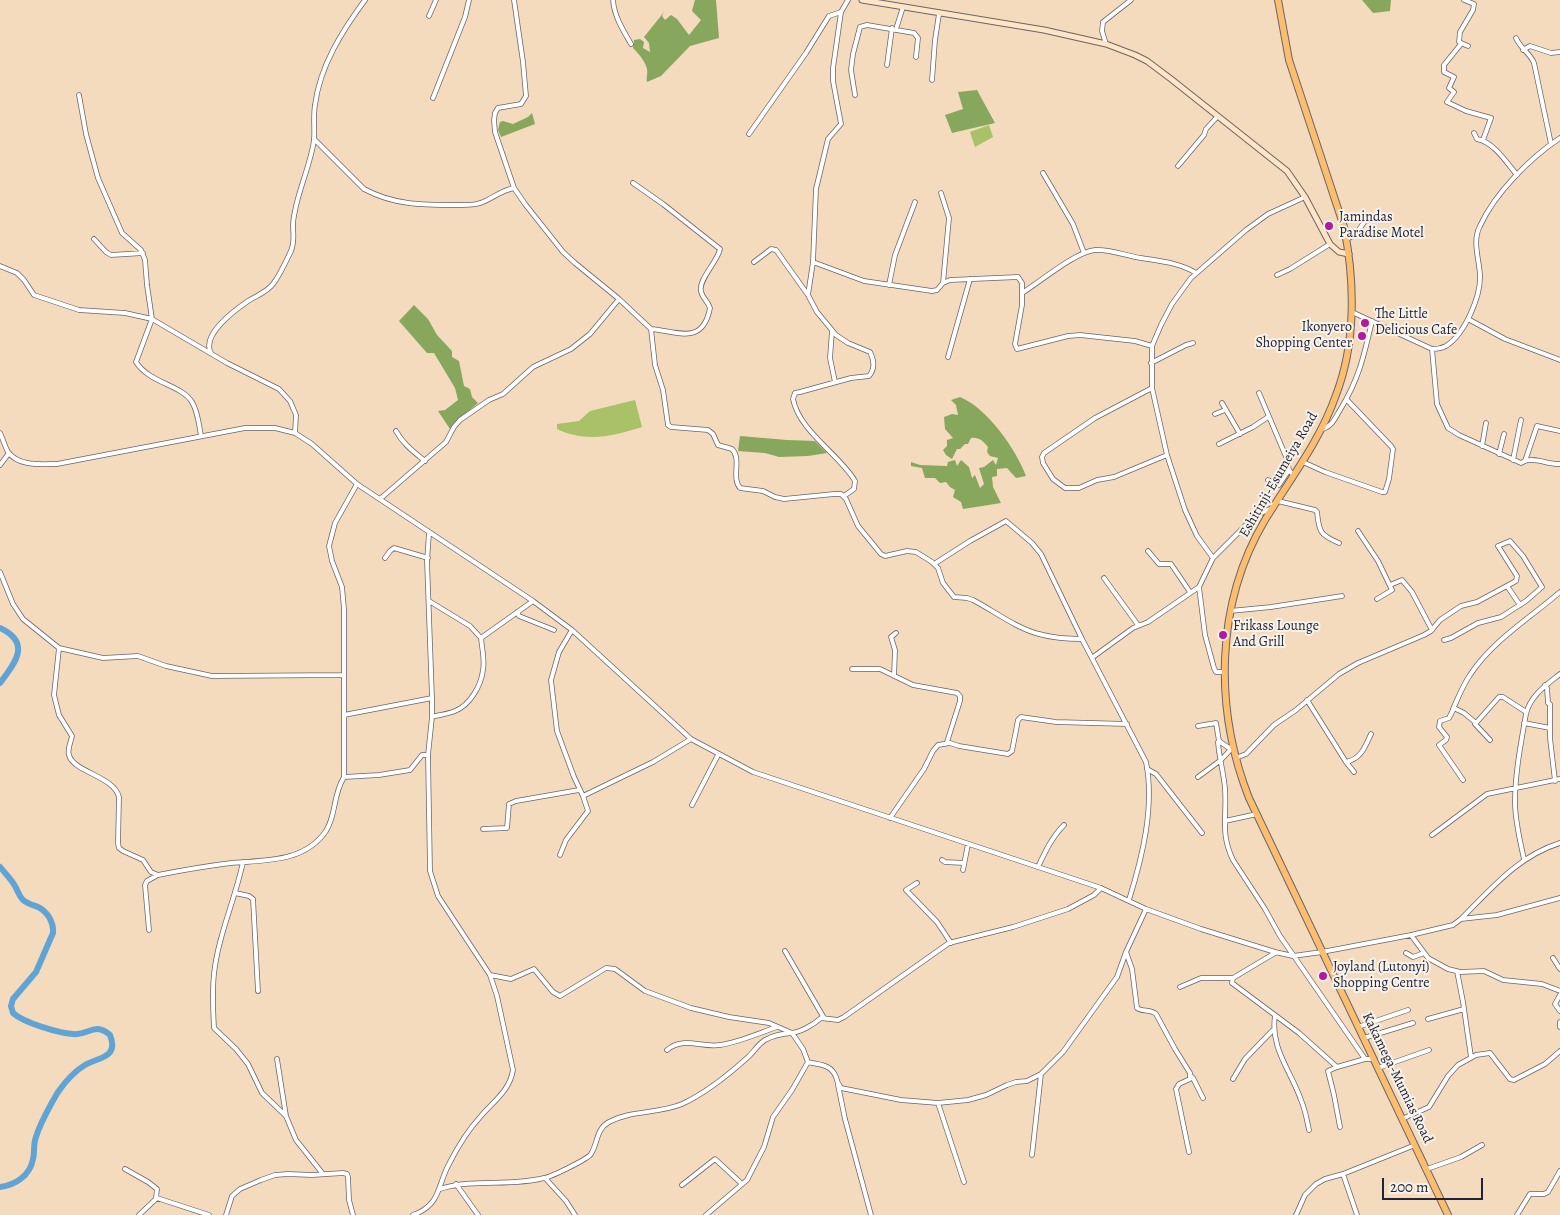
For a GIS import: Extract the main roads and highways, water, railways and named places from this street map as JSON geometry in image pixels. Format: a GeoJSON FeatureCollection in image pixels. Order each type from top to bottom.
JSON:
{"type":"FeatureCollection","features":[{"type":"Feature","properties":{"kind":"highway","name":"Eshitinji-Esumeiya Road"},"geometry":{"type":"LineString","coordinates":[[1278,0],[1289,60],[1337,204],[1346,239],[1349,254],[1352,312],[1349,343],[1337,394],[1322,429],[1258,534],[1245,562],[1230,612],[1224,656],[1224,672],[1233,747],[1243,782],[1322,952]]}},
{"type":"Feature","properties":{"kind":"highway","name":"Kakamega-Mumias Road"},"geometry":{"type":"LineString","coordinates":[[1322,952],[1448,1215]]}},
{"type":"Feature","properties":{"kind":"waterway"},"geometry":{"type":"LineString","coordinates":[[0,628],[16,640],[18,647],[15,661],[0,683]]}},
{"type":"Feature","properties":{"kind":"waterway"},"geometry":{"type":"LineString","coordinates":[[0,867],[12,881],[20,897],[42,909],[51,922],[53,929],[36,972],[13,999],[11,1006],[13,1013],[33,1024],[67,1033],[79,1034],[100,1029],[110,1035],[112,1043],[112,1048],[106,1056],[81,1067],[61,1088],[38,1131],[29,1170],[16,1182],[0,1187]]}},
{"type":"Feature","properties":{"kind":"place","name":"Jamindas Paradise Motel"},"geometry":{"type":"Point","coordinates":[1329,226]}},
{"type":"Feature","properties":{"kind":"place","name":"The Little Delicious Cafe"},"geometry":{"type":"Point","coordinates":[1365,323]}},
{"type":"Feature","properties":{"kind":"place","name":"Ikonyero Shopping Center"},"geometry":{"type":"Point","coordinates":[1362,336]}},
{"type":"Feature","properties":{"kind":"place","name":"Frikass Lounge And Grill"},"geometry":{"type":"Point","coordinates":[1223,635]}},
{"type":"Feature","properties":{"kind":"place","name":"Joyland (Lutonyi) Shopping Centre"},"geometry":{"type":"Point","coordinates":[1323,976]}}]}
